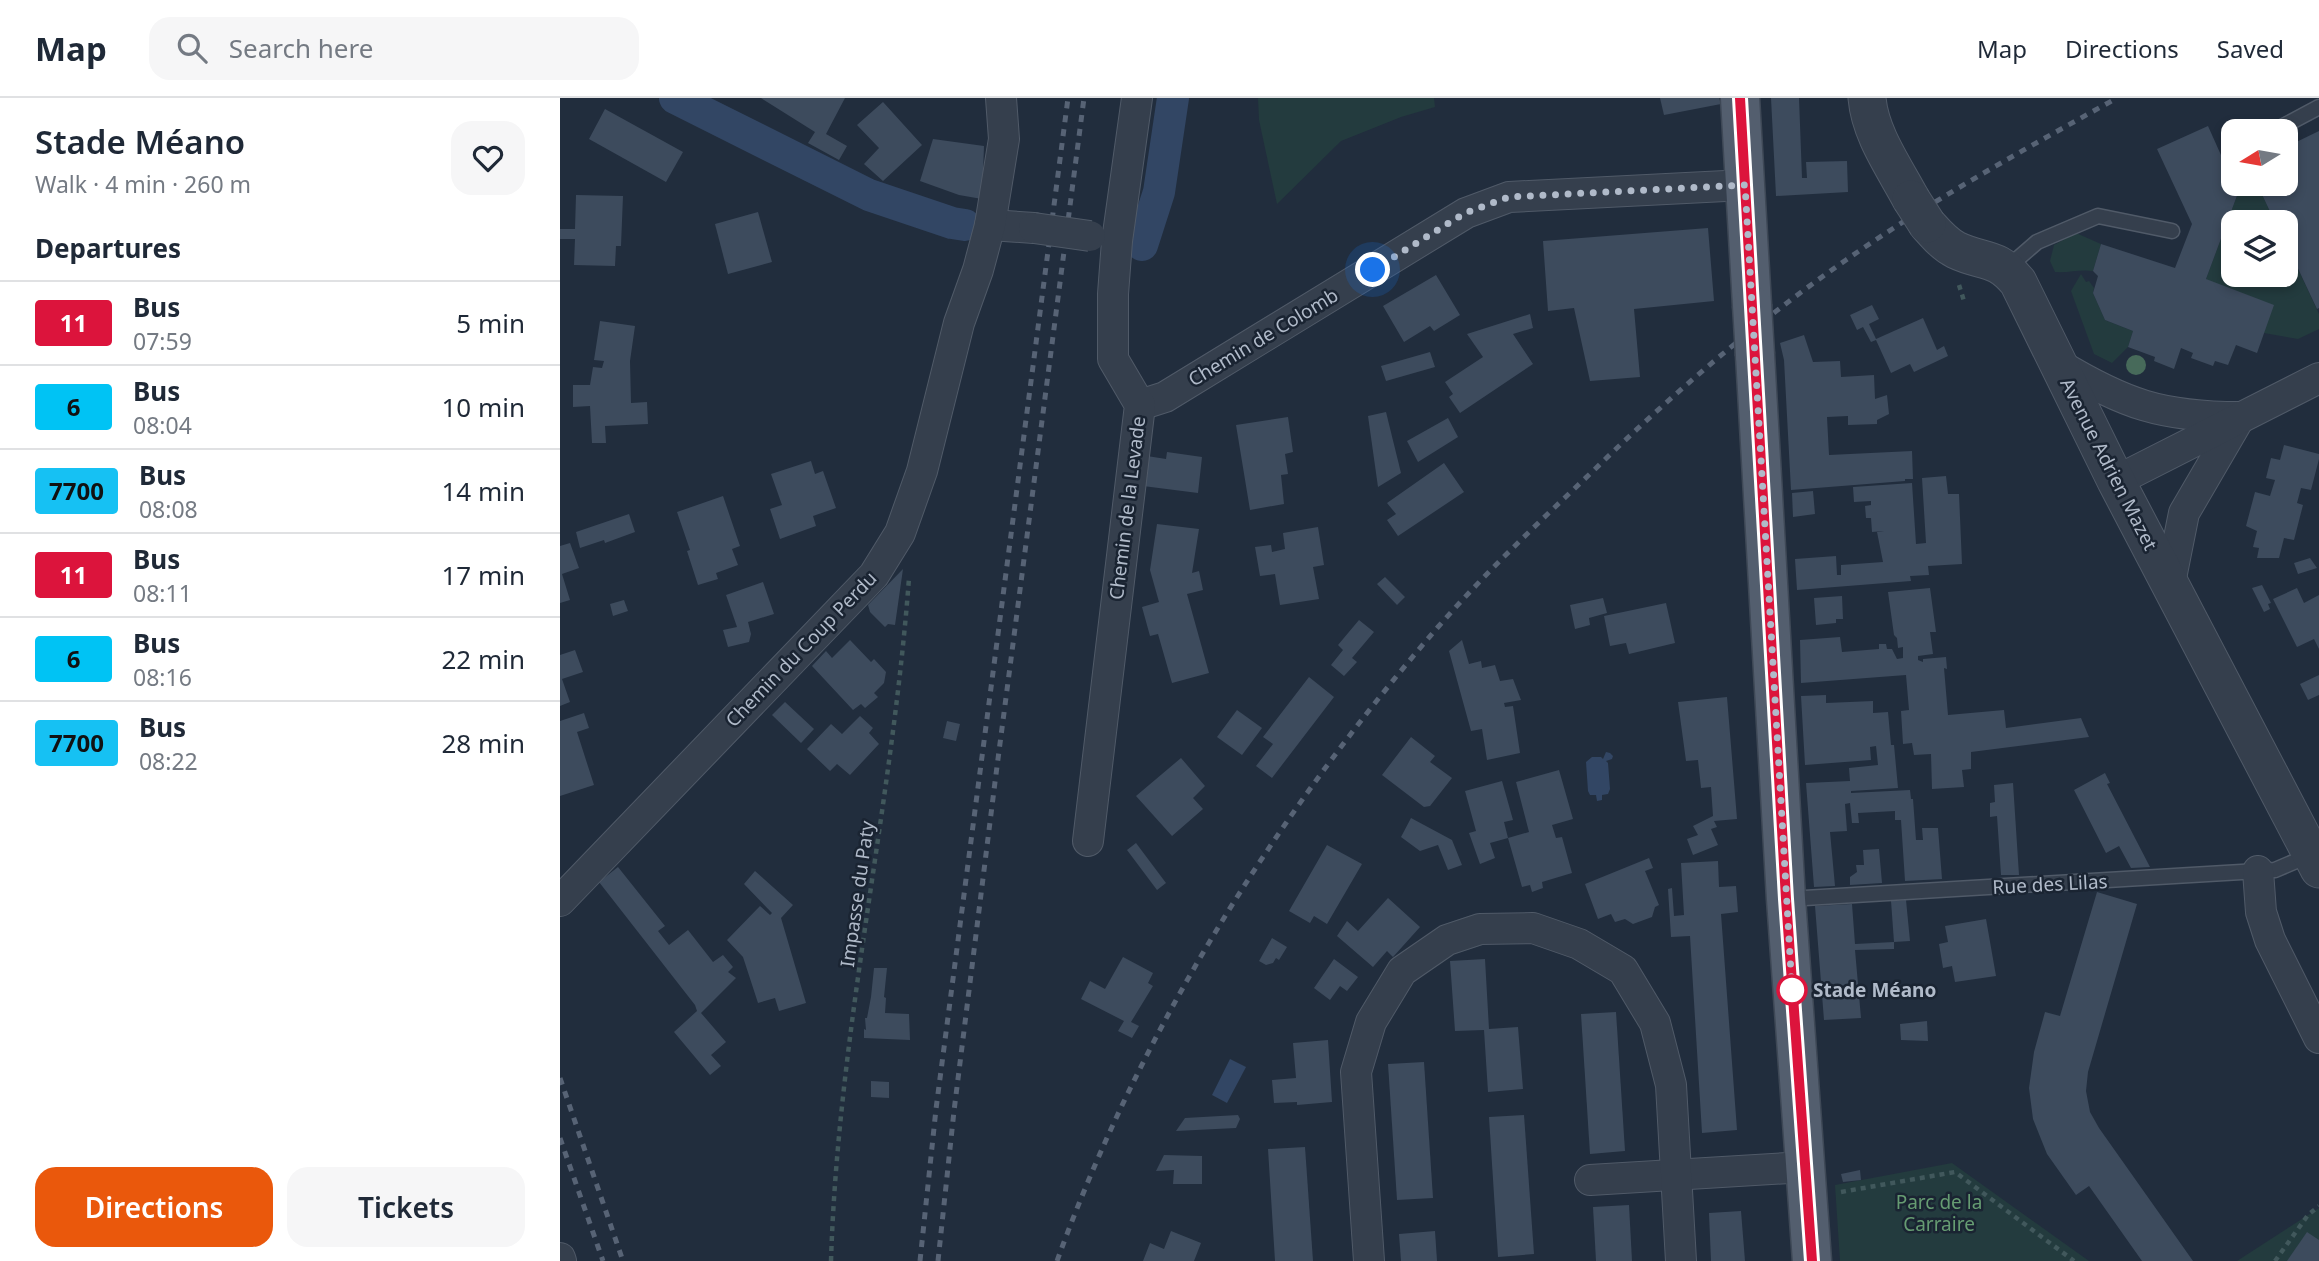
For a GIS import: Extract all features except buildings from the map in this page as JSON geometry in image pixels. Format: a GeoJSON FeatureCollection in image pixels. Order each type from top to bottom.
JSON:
{"type":"FeatureCollection","features":[{"type":"Feature","properties":{"kind":"main road"},"geometry":{"type":"LineString","coordinates":[[1740,98],[1786,899],[1812,1261]]}},
{"type":"Feature","properties":{"kind":"street","name":"Chemin du Coup Perdu"},"geometry":{"type":"LineString","coordinates":[[560,901],[874,575],[900,533],[922,471],[959,323],[978,270],[990,225],[1004,139],[1001,98]]}},
{"type":"Feature","properties":{"kind":"street","name":"Chemin de la Levade"},"geometry":{"type":"LineString","coordinates":[[1088,841],[1140,405],[1113,359],[1112,294],[1103,239],[1137,98]]}},
{"type":"Feature","properties":{"kind":"street"},"geometry":{"type":"LineString","coordinates":[[1867,98],[1868,111],[1876,132],[1919,211],[1943,242],[1957,250],[2007,268]]}},
{"type":"Feature","properties":{"kind":"street","name":"Chemin de Colomb"},"geometry":{"type":"LineString","coordinates":[[1140,405],[1165,397],[1465,213],[1509,197],[1745,185]]}},
{"type":"Feature","properties":{"kind":"street"},"geometry":{"type":"LineString","coordinates":[[990,225],[1034,228],[1103,239]]}},
{"type":"Feature","properties":{"kind":"street","name":"Avenue Adrien Mazet"},"geometry":{"type":"LineString","coordinates":[[2007,268],[2018,282],[2116,481],[2315,862]]}},
{"type":"Feature","properties":{"kind":"street"},"geometry":{"type":"LineString","coordinates":[[2058,363],[2110,394],[2138,405],[2171,413],[2239,417]]}},
{"type":"Feature","properties":{"kind":"street"},"geometry":{"type":"LineString","coordinates":[[2116,481],[2319,378]]}},
{"type":"Feature","properties":{"kind":"street"},"geometry":{"type":"LineString","coordinates":[[2170,583],[2184,513],[2239,417]]}},
{"type":"Feature","properties":{"kind":"street"},"geometry":{"type":"LineString","coordinates":[[2258,871],[2261,912],[2270,940],[2319,1038]]}},
{"type":"Feature","properties":{"kind":"street"},"geometry":{"type":"LineString","coordinates":[[1369,1261],[1356,1072],[1370,1023],[1402,971],[1447,940],[1480,929],[1533,928],[1579,944],[1623,970],[1655,1023],[1671,1085],[1681,1261]]}},
{"type":"Feature","properties":{"kind":"street"},"geometry":{"type":"LineString","coordinates":[[1590,1180],[1677,1175],[1807,1182]]}},
{"type":"Feature","properties":{"kind":"lane"},"geometry":{"type":"LineString","coordinates":[[2296,119],[2319,107]]}},
{"type":"Feature","properties":{"kind":"lane"},"geometry":{"type":"LineString","coordinates":[[2007,268],[2037,242],[2098,216],[2172,231]]}},
{"type":"Feature","properties":{"kind":"lane","name":"Rue des Lilas"},"geometry":{"type":"LineString","coordinates":[[1786,899],[2275,870],[2315,862]]}},
{"type":"Feature","properties":{"kind":"path","name":"Impasse du Paty"},"geometry":{"type":"LineString","coordinates":[[831,1261],[841,1105],[882,817],[905,624],[910,565],[900,533]]}},
{"type":"Feature","properties":{"kind":"path"},"geometry":{"type":"LineString","coordinates":[[1807,1182],[1955,1172],[2074,1261]]}},
{"type":"Feature","properties":{"kind":"path"},"geometry":{"type":"LineString","coordinates":[[2275,1261],[2308,1215],[2319,1206]]}},
{"type":"Feature","properties":{"kind":"green space"},"geometry":{"type":"Polygon","coordinates":[[[1258,98],[1434,98],[1435,107],[1401,117],[1341,141],[1277,204],[1259,120],[1258,98]]]}},
{"type":"Feature","properties":{"kind":"green space"},"geometry":{"type":"Polygon","coordinates":[[[2237,196],[2263,196],[2269,210],[2232,210],[2237,196]]]}},
{"type":"Feature","properties":{"kind":"green space"},"geometry":{"type":"Polygon","coordinates":[[[2076,233],[2101,244],[2093,271],[2055,272],[2050,261],[2054,245],[2076,233]]]}},
{"type":"Feature","properties":{"kind":"green space"},"geometry":{"type":"Polygon","coordinates":[[[2221,239],[2221,287],[2298,287],[2298,269],[2319,314],[2319,329],[2298,339],[2264,333],[2206,279],[2221,239]]]}},
{"type":"Feature","properties":{"kind":"green space"},"geometry":{"type":"Polygon","coordinates":[[[2081,274],[2094,288],[2093,293],[2105,320],[2133,331],[2128,347],[2112,363],[2094,354],[2071,291],[2081,274]]]}},
{"type":"Feature","properties":{"kind":"green space","name":"Parc de la Carraire"},"geometry":{"type":"Polygon","coordinates":[[[1952,1163],[2089,1261],[1840,1261],[1835,1185],[1952,1163]]]}},
{"type":"Feature","properties":{"kind":"green space"},"geometry":{"type":"Polygon","coordinates":[[[2319,1208],[2319,1261],[2237,1261],[2319,1208]]]}},
{"type":"Feature","properties":{"kind":"water"},"geometry":{"type":"Polygon","coordinates":[[[1606,752],[1613,756],[1606,761],[1610,789],[1608,794],[1602,795],[1602,800],[1597,801],[1596,795],[1590,795],[1588,791],[1586,762],[1592,757],[1603,759],[1606,752]]]}},
{"type":"Feature","properties":{"kind":"water"},"geometry":{"type":"Polygon","coordinates":[[[1230,1059],[1246,1067],[1227,1103],[1212,1095],[1230,1059]]]}},
{"type":"Feature","properties":{"kind":"waterway"},"geometry":{"type":"LineString","coordinates":[[675,98],[869,195],[965,225]]}},
{"type":"Feature","properties":{"kind":"waterway"},"geometry":{"type":"LineString","coordinates":[[1142,245],[1159,192],[1173,98]]}},
{"type":"Feature","properties":{"kind":"railway"},"geometry":{"type":"LineString","coordinates":[[920,1261],[936,1109],[1068,98]]}},
{"type":"Feature","properties":{"kind":"railway"},"geometry":{"type":"LineString","coordinates":[[938,1261],[995,782],[1084,98]]}},
{"type":"Feature","properties":{"kind":"railway"},"geometry":{"type":"LineString","coordinates":[[1057,1261],[1129,1090],[1172,1007],[1219,927],[1322,772],[1379,698],[1456,607],[1652,415],[1779,309],[1846,260],[1912,217],[2117,98]]}},
{"type":"Feature","properties":{"kind":"railway"},"geometry":{"type":"LineString","coordinates":[[560,1078],[623,1261]]}},
{"type":"Feature","properties":{"kind":"railway"},"geometry":{"type":"LineString","coordinates":[[560,1138],[603,1261]]}},
{"type":"Feature","properties":{"kind":"bus line","name":"11"},"geometry":{"type":"LineString","coordinates":[[1740,98],[1786,899],[1812,1261]]}},
{"type":"Feature","properties":{"kind":"place","name":"Stade Méano"},"geometry":{"type":"Point","coordinates":[1792,990]}},
{"type":"Feature","properties":{"kind":"route"},"geometry":{"type":"LineString","coordinates":[[1373,270],[1465,213],[1509,197],[1745,185],[1792,990]]}}]}
